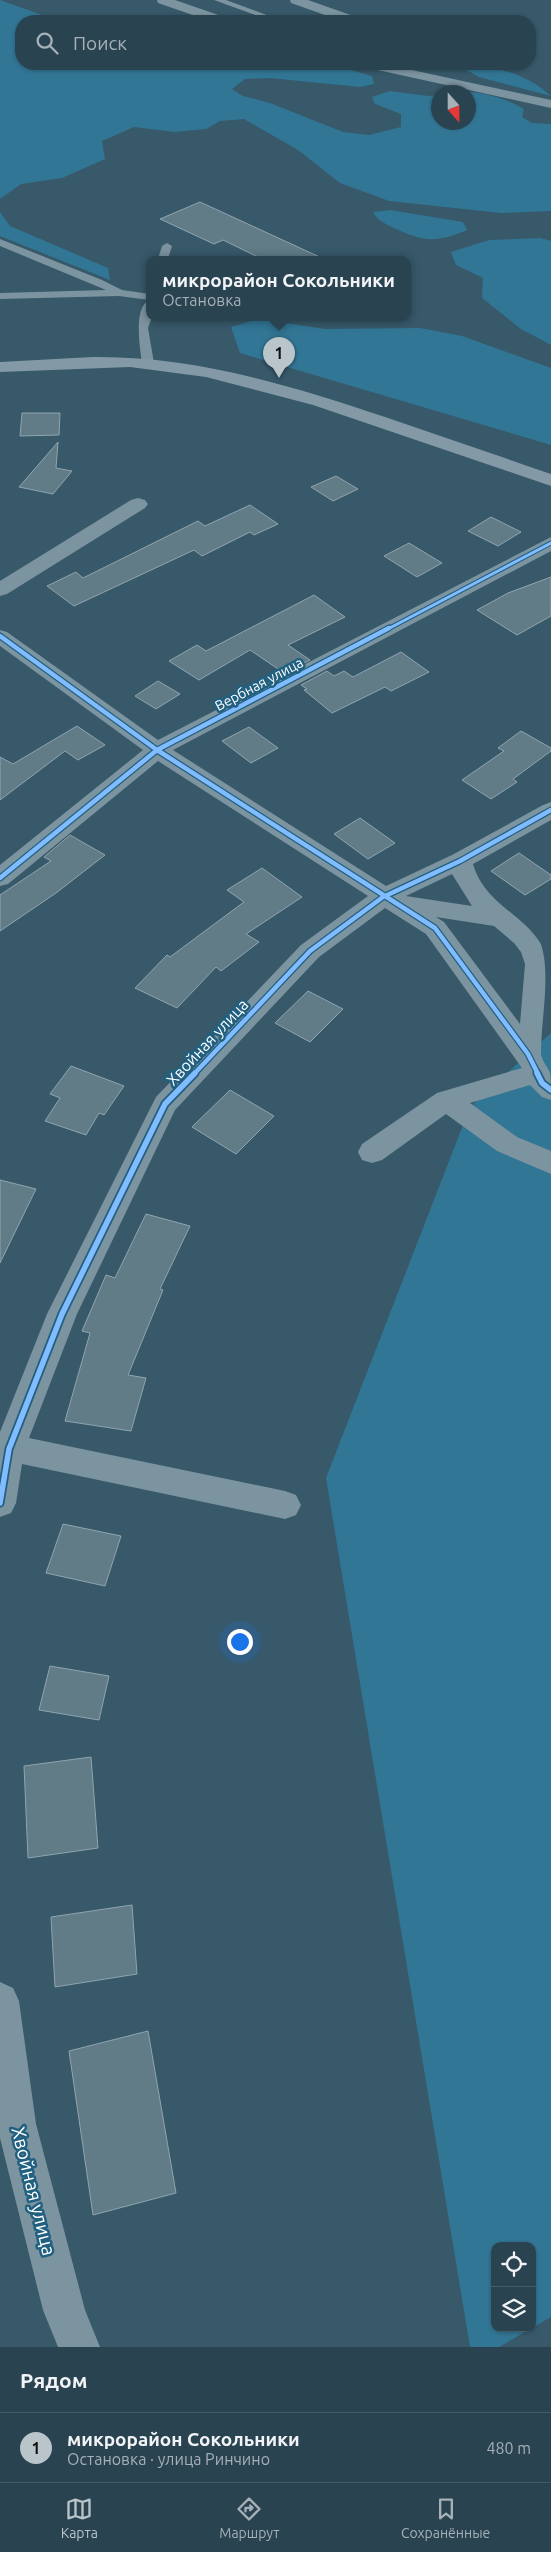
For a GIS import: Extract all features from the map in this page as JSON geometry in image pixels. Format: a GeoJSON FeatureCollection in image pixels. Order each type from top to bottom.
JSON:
{"type":"FeatureCollection","features":[{"type":"Feature","properties":{"kind":"street"},"geometry":{"type":"LineString","coordinates":[[163,0],[205,15]]}},
{"type":"Feature","properties":{"kind":"street"},"geometry":{"type":"LineString","coordinates":[[183,7],[204,0]]}},
{"type":"Feature","properties":{"kind":"street"},"geometry":{"type":"LineString","coordinates":[[296,0],[336,15]]}},
{"type":"Feature","properties":{"kind":"street"},"geometry":{"type":"LineString","coordinates":[[417,70],[551,104]]}},
{"type":"Feature","properties":{"kind":"street"},"geometry":{"type":"LineString","coordinates":[[0,366],[92,362],[148,363],[260,384],[551,480]]}},
{"type":"Feature","properties":{"kind":"street"},"geometry":{"type":"LineString","coordinates":[[0,590],[138,504]]}},
{"type":"Feature","properties":{"kind":"street","name":"Вербная улица"},"geometry":{"type":"LineString","coordinates":[[0,878],[157,750],[551,543]]}},
{"type":"Feature","properties":{"kind":"street"},"geometry":{"type":"LineString","coordinates":[[0,636],[157,750],[395,895],[435,928],[539,1072]]}},
{"type":"Feature","properties":{"kind":"street","name":"Хвойная улица"},"geometry":{"type":"LineString","coordinates":[[0,1503],[5,1448],[62,1314],[165,1104],[310,951],[395,895],[551,810]]}},
{"type":"Feature","properties":{"kind":"street"},"geometry":{"type":"LineString","coordinates":[[460,861],[468,888],[498,918],[525,939],[536,962],[535,1021],[539,1072]]}},
{"type":"Feature","properties":{"kind":"street"},"geometry":{"type":"LineString","coordinates":[[395,895],[457,912],[498,918]]}},
{"type":"Feature","properties":{"kind":"street"},"geometry":{"type":"LineString","coordinates":[[372,1152],[446,1100],[539,1072]]}},
{"type":"Feature","properties":{"kind":"street"},"geometry":{"type":"LineString","coordinates":[[446,1100],[507,1144],[551,1163]]}},
{"type":"Feature","properties":{"kind":"street"},"geometry":{"type":"LineString","coordinates":[[5,1448],[286,1505]]}},
{"type":"Feature","properties":{"kind":"street","name":"Хвойная улица"},"geometry":{"type":"LineString","coordinates":[[0,2001],[16,2124],[64,2310],[78,2347]]}},
{"type":"Feature","properties":{"kind":"lane"},"geometry":{"type":"LineString","coordinates":[[218,0],[262,15]]}},
{"type":"Feature","properties":{"kind":"lane"},"geometry":{"type":"LineString","coordinates":[[0,242],[98,282],[119,293]]}},
{"type":"Feature","properties":{"kind":"lane"},"geometry":{"type":"LineString","coordinates":[[165,256],[167,246]]}},
{"type":"Feature","properties":{"kind":"lane"},"geometry":{"type":"LineString","coordinates":[[0,296],[119,293],[146,296]]}},
{"type":"Feature","properties":{"kind":"lane"},"geometry":{"type":"LineString","coordinates":[[146,317],[143,328],[148,363]]}},
{"type":"Feature","properties":{"kind":"shaded area"},"geometry":{"type":"Polygon","coordinates":[[[0,0],[42,15],[15,15],[15,70],[350,70],[372,76],[374,84],[360,87],[270,78],[245,79],[232,89],[243,96],[270,103],[343,132],[369,135],[401,127],[401,114],[375,104],[372,97],[390,91],[431,96],[431,130],[476,130],[476,93],[508,101],[524,109],[522,117],[532,123],[551,124],[551,211],[501,213],[389,201],[340,183],[298,150],[244,119],[220,121],[206,129],[175,132],[134,127],[102,141],[105,159],[62,178],[21,184],[0,199],[0,0]]]}},
{"type":"Feature","properties":{"kind":"shaded area"},"geometry":{"type":"Polygon","coordinates":[[[467,70],[507,71],[531,81],[551,96],[479,77],[467,70]]]}},
{"type":"Feature","properties":{"kind":"shaded area"},"geometry":{"type":"Polygon","coordinates":[[[390,210],[463,222],[467,230],[438,239],[413,236],[384,223],[373,212],[390,210]]]}},
{"type":"Feature","properties":{"kind":"shaded area"},"geometry":{"type":"Polygon","coordinates":[[[0,212],[10,226],[108,268],[110,280],[0,236],[0,212]]]}},
{"type":"Feature","properties":{"kind":"shaded area"},"geometry":{"type":"Polygon","coordinates":[[[541,238],[551,241],[551,345],[521,329],[482,298],[483,278],[456,265],[451,252],[489,240],[541,238]]]}},
{"type":"Feature","properties":{"kind":"shaded area"},"geometry":{"type":"Polygon","coordinates":[[[252,321],[272,321],[325,329],[420,328],[462,336],[551,368],[551,445],[240,353],[231,327],[252,321]]]}},
{"type":"Feature","properties":{"kind":"shaded area"},"geometry":{"type":"Polygon","coordinates":[[[551,1033],[551,2317],[536,2326],[536,2242],[491,2242],[491,2332],[525,2332],[499,2347],[470,2347],[326,1478],[470,1107],[551,1033]]]}},
{"type":"Feature","properties":{"kind":"building"},"geometry":{"type":"Polygon","coordinates":[[[200,202],[317,256],[256,256],[223,240],[214,244],[160,219],[200,202]]]}},
{"type":"Feature","properties":{"kind":"building"},"geometry":{"type":"Polygon","coordinates":[[[22,413],[60,413],[59,435],[20,436],[22,413]]]}},
{"type":"Feature","properties":{"kind":"building"},"geometry":{"type":"Polygon","coordinates":[[[58,442],[56,468],[72,471],[53,494],[19,487],[58,442]]]}},
{"type":"Feature","properties":{"kind":"building"},"geometry":{"type":"Polygon","coordinates":[[[336,476],[358,489],[333,501],[311,487],[336,476]]]}},
{"type":"Feature","properties":{"kind":"building"},"geometry":{"type":"Polygon","coordinates":[[[250,505],[278,524],[254,535],[250,532],[202,556],[194,550],[74,606],[47,586],[76,572],[83,578],[198,521],[205,526],[250,505]]]}},
{"type":"Feature","properties":{"kind":"building"},"geometry":{"type":"Polygon","coordinates":[[[491,517],[521,532],[498,546],[468,531],[491,517]]]}},
{"type":"Feature","properties":{"kind":"building"},"geometry":{"type":"Polygon","coordinates":[[[409,543],[442,563],[417,577],[384,556],[409,543]]]}},
{"type":"Feature","properties":{"kind":"building"},"geometry":{"type":"Polygon","coordinates":[[[551,577],[551,616],[517,635],[477,610],[508,593],[551,577]]]}},
{"type":"Feature","properties":{"kind":"building"},"geometry":{"type":"Polygon","coordinates":[[[314,595],[345,617],[288,645],[310,660],[284,673],[250,650],[199,680],[169,661],[197,645],[206,651],[314,595]]]}},
{"type":"Feature","properties":{"kind":"building"},"geometry":{"type":"Polygon","coordinates":[[[401,652],[429,672],[391,691],[385,687],[332,713],[304,690],[307,689],[301,685],[327,671],[334,676],[344,671],[353,677],[401,652]]]}},
{"type":"Feature","properties":{"kind":"building"},"geometry":{"type":"Polygon","coordinates":[[[158,681],[180,694],[156,709],[135,696],[158,681]]]}},
{"type":"Feature","properties":{"kind":"building"},"geometry":{"type":"Polygon","coordinates":[[[77,726],[105,745],[78,760],[65,751],[0,800],[0,757],[13,764],[77,726]]]}},
{"type":"Feature","properties":{"kind":"building"},"geometry":{"type":"Polygon","coordinates":[[[249,727],[278,748],[251,763],[222,741],[249,727]]]}},
{"type":"Feature","properties":{"kind":"building"},"geometry":{"type":"Polygon","coordinates":[[[521,731],[551,748],[551,751],[513,779],[517,782],[491,799],[462,780],[504,751],[498,748],[521,731]]]}},
{"type":"Feature","properties":{"kind":"building"},"geometry":{"type":"Polygon","coordinates":[[[360,818],[395,843],[368,859],[334,834],[360,818]]]}},
{"type":"Feature","properties":{"kind":"building"},"geometry":{"type":"Polygon","coordinates":[[[70,835],[105,855],[56,893],[0,931],[0,895],[51,861],[44,857],[70,835]]]}},
{"type":"Feature","properties":{"kind":"building"},"geometry":{"type":"Polygon","coordinates":[[[519,853],[551,875],[551,879],[525,895],[491,871],[519,853]]]}},
{"type":"Feature","properties":{"kind":"building"},"geometry":{"type":"Polygon","coordinates":[[[262,868],[302,897],[246,934],[259,942],[221,971],[216,967],[177,1008],[135,988],[167,955],[170,957],[244,902],[227,890],[262,868]]]}},
{"type":"Feature","properties":{"kind":"building"},"geometry":{"type":"Polygon","coordinates":[[[308,991],[343,1009],[310,1042],[275,1023],[308,991]]]}},
{"type":"Feature","properties":{"kind":"building"},"geometry":{"type":"Polygon","coordinates":[[[71,1066],[124,1086],[104,1115],[99,1113],[86,1135],[45,1121],[60,1098],[50,1094],[71,1066]]]}},
{"type":"Feature","properties":{"kind":"building"},"geometry":{"type":"Polygon","coordinates":[[[230,1090],[274,1116],[236,1154],[192,1127],[230,1090]]]}},
{"type":"Feature","properties":{"kind":"building"},"geometry":{"type":"Polygon","coordinates":[[[0,1180],[36,1189],[0,1263],[0,1180]]]}},
{"type":"Feature","properties":{"kind":"building"},"geometry":{"type":"Polygon","coordinates":[[[146,1214],[190,1226],[160,1289],[163,1290],[128,1375],[146,1378],[131,1431],[65,1421],[90,1333],[82,1331],[106,1275],[115,1278],[146,1214]]]}},
{"type":"Feature","properties":{"kind":"building"},"geometry":{"type":"Polygon","coordinates":[[[63,1524],[121,1536],[105,1586],[46,1573],[63,1524]]]}},
{"type":"Feature","properties":{"kind":"building"},"geometry":{"type":"Polygon","coordinates":[[[50,1666],[109,1676],[99,1720],[39,1710],[50,1666]]]}},
{"type":"Feature","properties":{"kind":"building"},"geometry":{"type":"Polygon","coordinates":[[[91,1757],[98,1848],[28,1858],[24,1766],[91,1757]]]}},
{"type":"Feature","properties":{"kind":"building"},"geometry":{"type":"Polygon","coordinates":[[[132,1905],[137,1974],[55,1987],[51,1917],[132,1905]]]}},
{"type":"Feature","properties":{"kind":"building"},"geometry":{"type":"Polygon","coordinates":[[[148,2031],[176,2193],[93,2215],[69,2051],[148,2031]]]}},
{"type":"Feature","properties":{"kind":"cycle path"},"geometry":{"type":"LineString","coordinates":[[0,878],[157,750],[551,543]]}},
{"type":"Feature","properties":{"kind":"cycle path"},"geometry":{"type":"LineString","coordinates":[[0,636],[157,750],[435,928],[528,1054],[542,1083],[551,1090]]}},
{"type":"Feature","properties":{"kind":"cycle path"},"geometry":{"type":"LineString","coordinates":[[0,1503],[9,1449],[62,1314],[165,1104],[310,951],[383,897],[460,861],[551,810]]}},
{"type":"Feature","properties":{"kind":"place","name":"микрорайон Сокольники"},"geometry":{"type":"Point","coordinates":[279,378]}}]}
